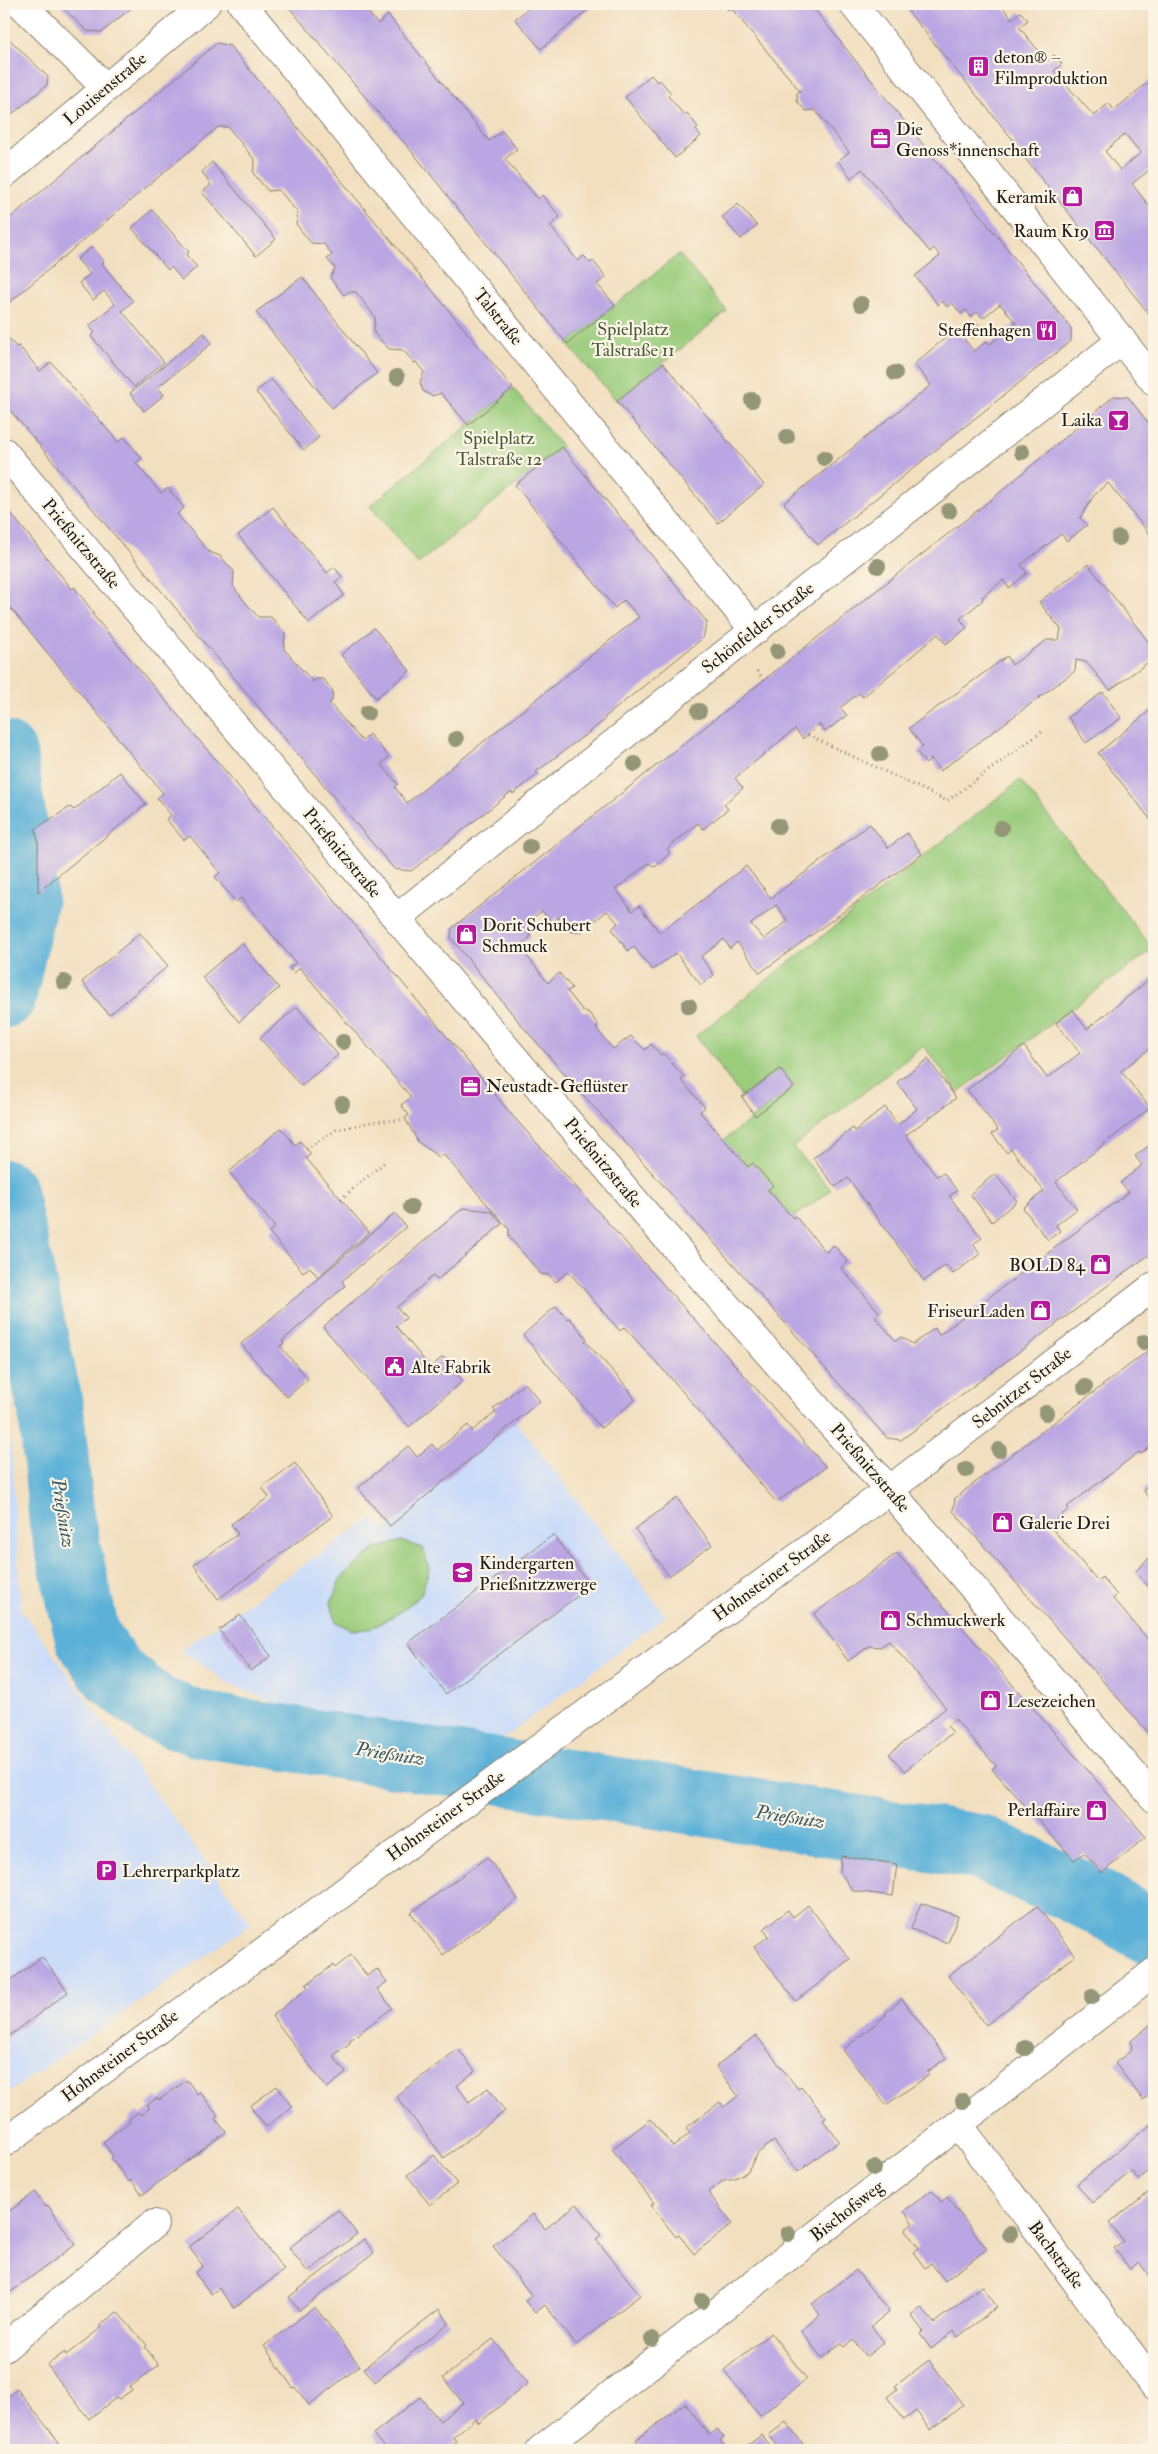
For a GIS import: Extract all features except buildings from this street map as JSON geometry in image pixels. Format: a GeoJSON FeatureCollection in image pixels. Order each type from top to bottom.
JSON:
{"type":"FeatureCollection","features":[{"type":"Feature","properties":{"kind":"street"},"geometry":{"type":"LineString","coordinates":[[21,4],[106,88]]}},
{"type":"Feature","properties":{"kind":"street","name":"Louisenstraße"},"geometry":{"type":"LineString","coordinates":[[4,174],[206,4]]}},
{"type":"Feature","properties":{"kind":"street","name":"Talstraße"},"geometry":{"type":"LineString","coordinates":[[242,4],[755,630]]}},
{"type":"Feature","properties":{"kind":"street"},"geometry":{"type":"LineString","coordinates":[[853,4],[1154,381]]}},
{"type":"Feature","properties":{"kind":"street","name":"Schönfelder Straße"},"geometry":{"type":"LineString","coordinates":[[397,918],[755,630],[1122,340]]}},
{"type":"Feature","properties":{"kind":"street","name":"Prießnitzstraße"},"geometry":{"type":"LineString","coordinates":[[4,452],[645,1213],[889,1490],[1154,1798]]}},
{"type":"Feature","properties":{"kind":"street","name":"Sebnitzer Straße"},"geometry":{"type":"LineString","coordinates":[[889,1490],[1154,1286]]}},
{"type":"Feature","properties":{"kind":"street","name":"Hohnsteiner Straße"},"geometry":{"type":"LineString","coordinates":[[4,2143],[889,1490]]}},
{"type":"Feature","properties":{"kind":"street","name":"Bischofsweg"},"geometry":{"type":"LineString","coordinates":[[540,2450],[567,2442],[958,2124],[1154,1972]]}},
{"type":"Feature","properties":{"kind":"street","name":"Bachstraße"},"geometry":{"type":"LineString","coordinates":[[958,2124],[1154,2385]]}},
{"type":"Feature","properties":{"kind":"street"},"geometry":{"type":"LineString","coordinates":[[4,2348],[154,2224]]}},
{"type":"Feature","properties":{"kind":"path"},"geometry":{"type":"LineString","coordinates":[[808,735],[947,801],[1043,730]]}},
{"type":"Feature","properties":{"kind":"path"},"geometry":{"type":"LineString","coordinates":[[306,1149],[336,1130],[371,1122],[401,1120]]}},
{"type":"Feature","properties":{"kind":"path"},"geometry":{"type":"LineString","coordinates":[[341,1199],[386,1161]]}},
{"type":"Feature","properties":{"kind":"shaded area","name":"Kindergarten Prießnitzzwerge"},"geometry":{"type":"Polygon","coordinates":[[[516,1421],[666,1616],[477,1758],[310,1717],[229,1684],[181,1650],[373,1517],[383,1529],[390,1526],[516,1421]]]}},
{"type":"Feature","properties":{"kind":"shaded area"},"geometry":{"type":"Polygon","coordinates":[[[4,1433],[11,1442],[21,1610],[251,1924],[4,2096],[4,1433]]]}},
{"type":"Feature","properties":{"kind":"green space","name":"Spielplatz Talstraße 11"},"geometry":{"type":"Polygon","coordinates":[[[679,254],[727,311],[617,401],[567,344],[679,254]]]}},
{"type":"Feature","properties":{"kind":"green space","name":"Spielplatz Talstraße 12"},"geometry":{"type":"Polygon","coordinates":[[[513,388],[562,447],[418,564],[370,506],[513,388]]]}},
{"type":"Feature","properties":{"kind":"green space"},"geometry":{"type":"Polygon","coordinates":[[[1020,780],[1153,949],[958,1092],[924,1046],[793,1147],[831,1190],[793,1218],[724,1140],[794,1087],[780,1069],[742,1097],[696,1036],[1020,780]]]}},
{"type":"Feature","properties":{"kind":"green space"},"geometry":{"type":"Polygon","coordinates":[[[4,850],[10,904],[4,935],[4,850]]]}},
{"type":"Feature","properties":{"kind":"green space"},"geometry":{"type":"Polygon","coordinates":[[[401,1541],[423,1548],[429,1569],[421,1595],[399,1613],[370,1629],[352,1630],[336,1622],[331,1603],[340,1579],[373,1550],[401,1541]]]}},
{"type":"Feature","properties":{"kind":"waterway","name":"Prießnitz"},"geometry":{"type":"LineString","coordinates":[[4,754],[25,897],[4,995]]}},
{"type":"Feature","properties":{"kind":"waterway","name":"Prießnitz"},"geometry":{"type":"LineString","coordinates":[[4,1192],[51,1410],[62,1522],[88,1638],[114,1675],[156,1708],[198,1724],[979,1847],[1099,1902],[1154,1934]]}},
{"type":"Feature","properties":{"kind":"place","name":"deton® – Filmproduktion"},"geometry":{"type":"Point","coordinates":[978,67]}},
{"type":"Feature","properties":{"kind":"place","name":"Die Genoss*innenschaft"},"geometry":{"type":"Point","coordinates":[880,139]}},
{"type":"Feature","properties":{"kind":"place","name":"Keramik"},"geometry":{"type":"Point","coordinates":[1073,197]}},
{"type":"Feature","properties":{"kind":"place","name":"Raum K19"},"geometry":{"type":"Point","coordinates":[1105,231]}},
{"type":"Feature","properties":{"kind":"place","name":"Steffenhagen"},"geometry":{"type":"Point","coordinates":[1047,330]}},
{"type":"Feature","properties":{"kind":"place","name":"Laika"},"geometry":{"type":"Point","coordinates":[1118,420]}},
{"type":"Feature","properties":{"kind":"place","name":"Dorit Schubert Schmuck"},"geometry":{"type":"Point","coordinates":[466,935]}},
{"type":"Feature","properties":{"kind":"place","name":"Neustadt-Geflüster"},"geometry":{"type":"Point","coordinates":[470,1086]}},
{"type":"Feature","properties":{"kind":"place","name":"BOLD 84"},"geometry":{"type":"Point","coordinates":[1101,1265]}},
{"type":"Feature","properties":{"kind":"place","name":"FriseurLaden"},"geometry":{"type":"Point","coordinates":[1041,1311]}},
{"type":"Feature","properties":{"kind":"place","name":"Alte Fabrik"},"geometry":{"type":"Point","coordinates":[395,1367]}},
{"type":"Feature","properties":{"kind":"place","name":"Galerie Drei"},"geometry":{"type":"Point","coordinates":[1003,1523]}},
{"type":"Feature","properties":{"kind":"place","name":"Kindergarten Prießnitzzwerge"},"geometry":{"type":"Point","coordinates":[463,1573]}},
{"type":"Feature","properties":{"kind":"place","name":"Schmuckwerk"},"geometry":{"type":"Point","coordinates":[890,1620]}},
{"type":"Feature","properties":{"kind":"place","name":"Lesezeichen"},"geometry":{"type":"Point","coordinates":[991,1701]}},
{"type":"Feature","properties":{"kind":"place","name":"Perlaffaire"},"geometry":{"type":"Point","coordinates":[1096,1810]}},
{"type":"Feature","properties":{"kind":"place","name":"Lehrerparkplatz"},"geometry":{"type":"Point","coordinates":[106,1871]}}]}
